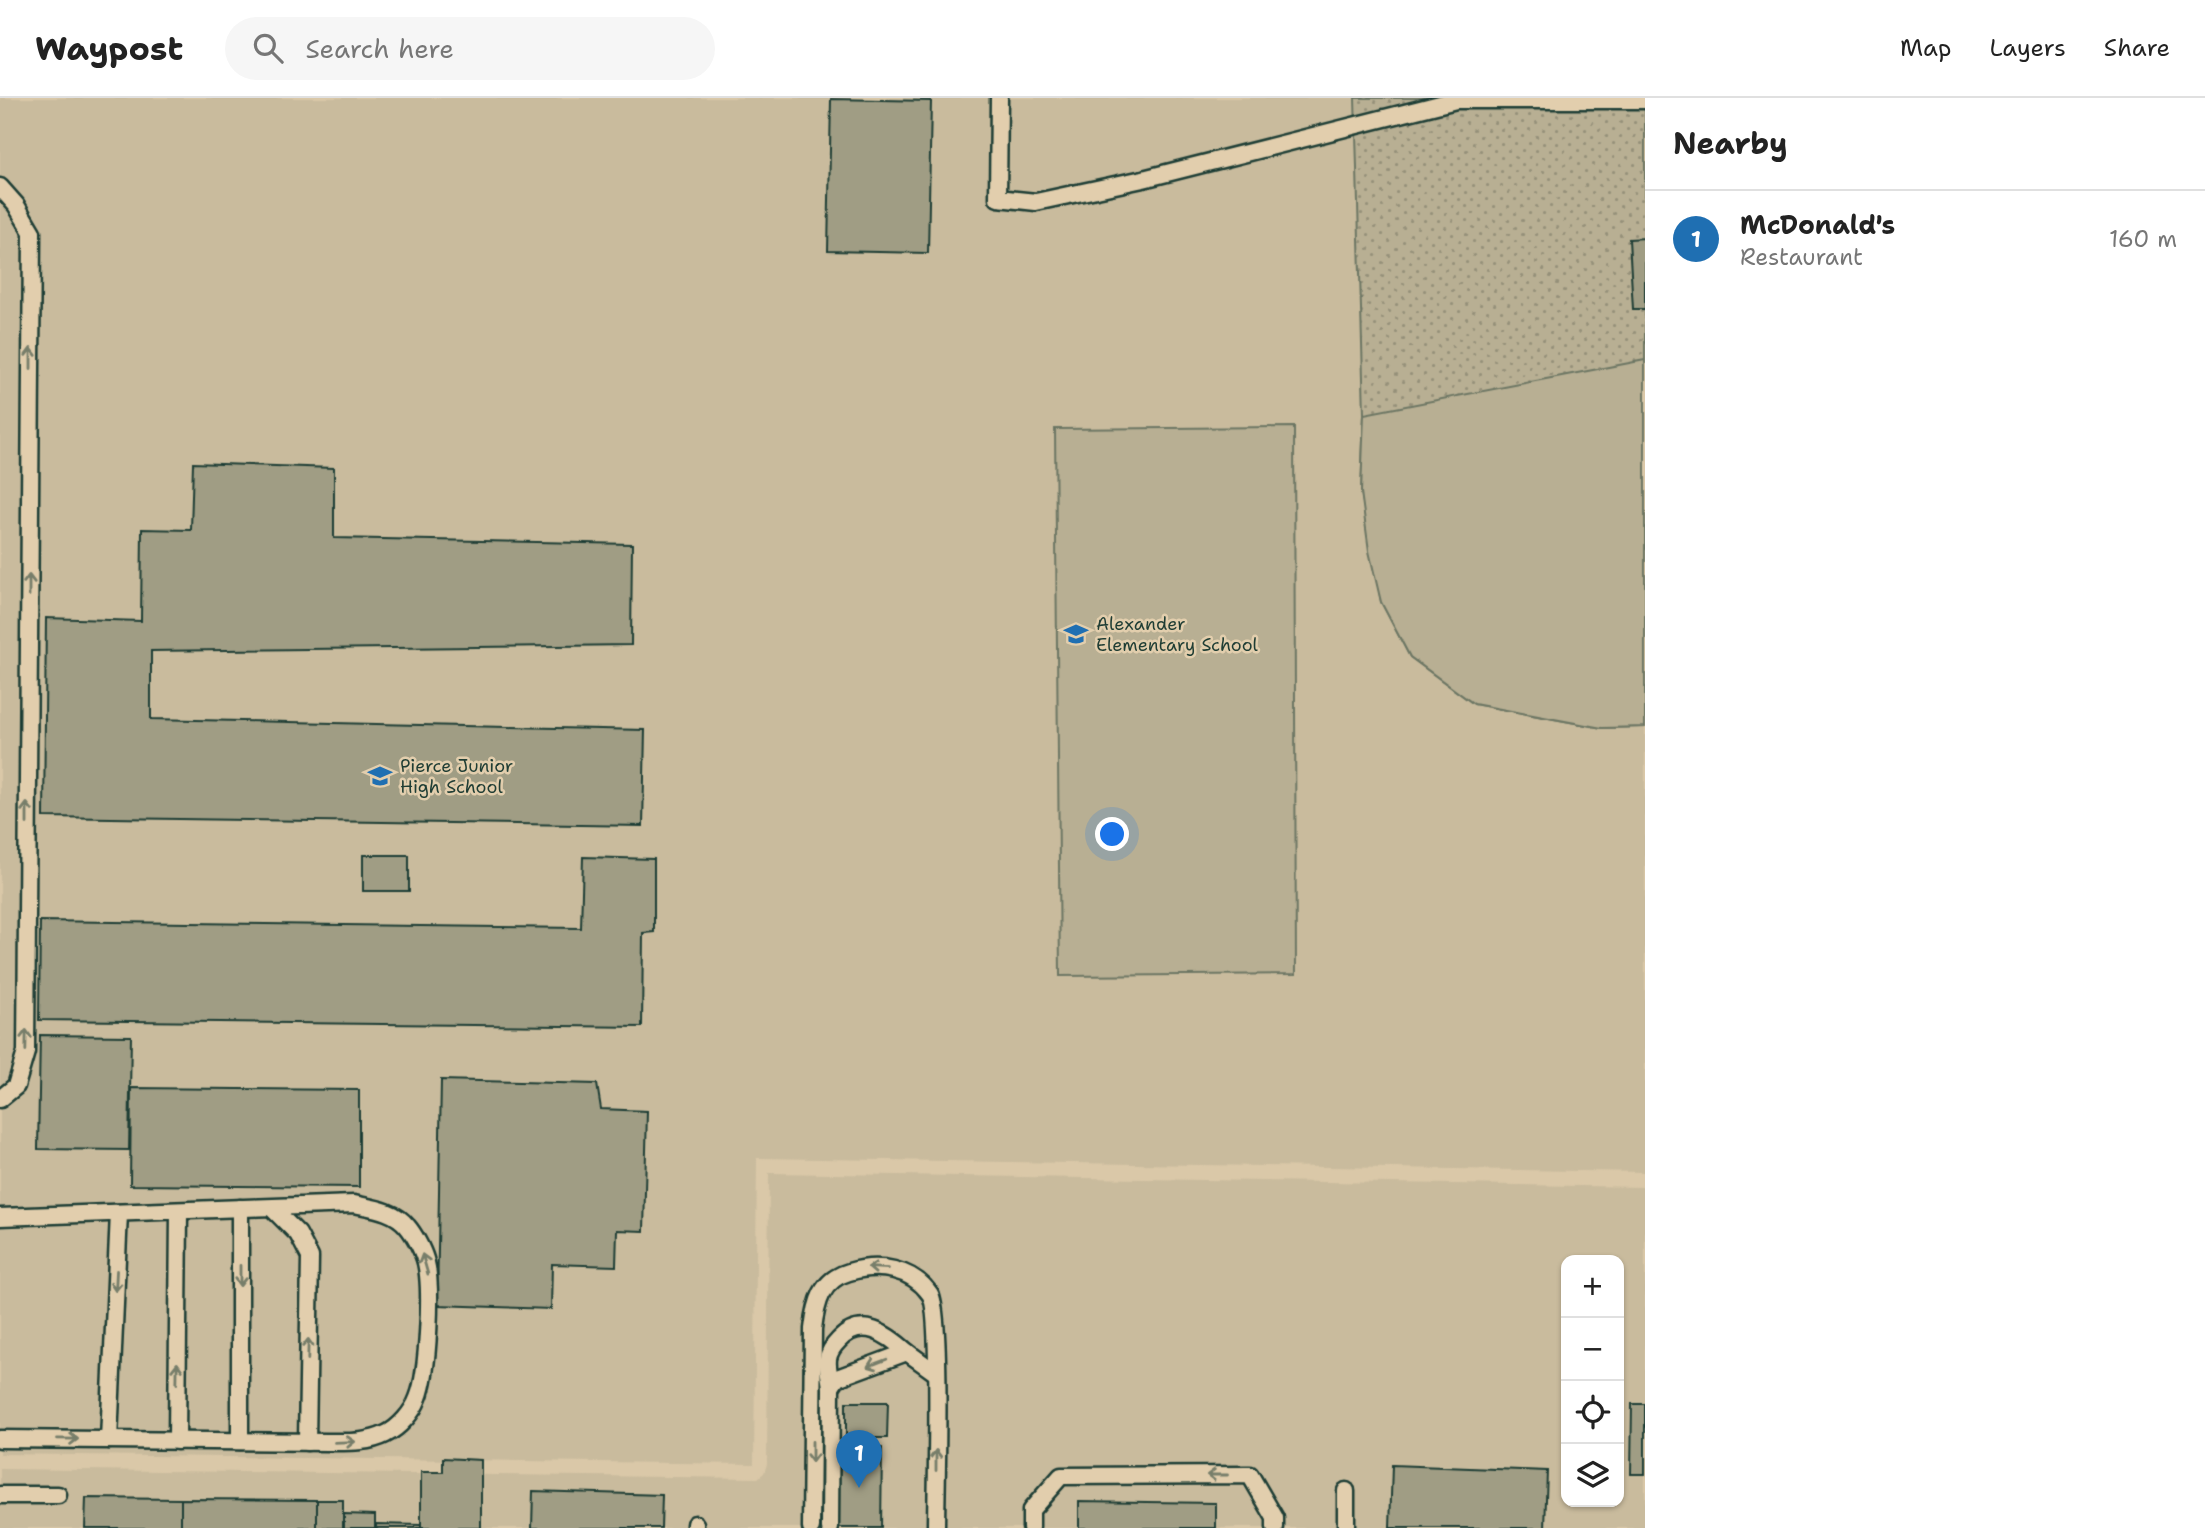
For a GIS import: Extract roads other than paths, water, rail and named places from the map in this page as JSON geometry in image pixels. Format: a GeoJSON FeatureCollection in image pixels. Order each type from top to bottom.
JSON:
{"type":"FeatureCollection","features":[{"type":"Feature","properties":{"kind":"lane"},"geometry":{"type":"LineString","coordinates":[[999,98],[998,198],[1036,201],[1143,179],[1456,100],[1645,100]]}},
{"type":"Feature","properties":{"kind":"lane"},"geometry":{"type":"LineString","coordinates":[[0,187],[16,205],[32,232],[26,1052],[16,1086],[0,1099]]}},
{"type":"Feature","properties":{"kind":"lane"},"geometry":{"type":"LineString","coordinates":[[0,1217],[354,1204],[386,1211],[407,1225],[425,1258],[429,1282],[424,1373],[418,1399],[403,1421],[388,1433],[366,1441],[307,1442],[0,1439]]}},
{"type":"Feature","properties":{"kind":"lane"},"geometry":{"type":"LineString","coordinates":[[240,1208],[240,1441]]}},
{"type":"Feature","properties":{"kind":"lane"},"geometry":{"type":"LineString","coordinates":[[272,1208],[298,1234],[310,1257],[307,1442]]}},
{"type":"Feature","properties":{"kind":"lane"},"geometry":{"type":"LineString","coordinates":[[177,1441],[179,1211]]}},
{"type":"Feature","properties":{"kind":"lane"},"geometry":{"type":"LineString","coordinates":[[109,1440],[119,1213]]}},
{"type":"Feature","properties":{"kind":"lane"},"geometry":{"type":"LineString","coordinates":[[811,1528],[813,1329],[816,1301],[838,1275],[863,1267],[888,1268],[914,1277],[932,1296],[936,1373],[936,1528]]}},
{"type":"Feature","properties":{"kind":"lane"},"geometry":{"type":"LineString","coordinates":[[830,1528],[831,1387],[828,1359],[833,1347],[846,1333],[870,1328],[887,1334],[936,1373]]}},
{"type":"Feature","properties":{"kind":"lane"},"geometry":{"type":"LineString","coordinates":[[831,1387],[837,1378],[907,1352]]}},
{"type":"Feature","properties":{"kind":"lane"},"geometry":{"type":"LineString","coordinates":[[1031,1528],[1031,1510],[1061,1476],[1250,1475],[1275,1518],[1275,1528]]}},
{"type":"Feature","properties":{"kind":"lane"},"geometry":{"type":"LineString","coordinates":[[1346,1491],[1346,1528]]}},
{"type":"Feature","properties":{"kind":"lane"},"geometry":{"type":"LineString","coordinates":[[0,1495],[58,1495]]}},
{"type":"Feature","properties":{"kind":"place","name":"Alexander Elementary School"},"geometry":{"type":"Point","coordinates":[1076,634]}},
{"type":"Feature","properties":{"kind":"place","name":"Pierce Junior High School"},"geometry":{"type":"Point","coordinates":[380,776]}},
{"type":"Feature","properties":{"kind":"place","name":"McDonald's"},"geometry":{"type":"Point","coordinates":[859,1488]}}]}
